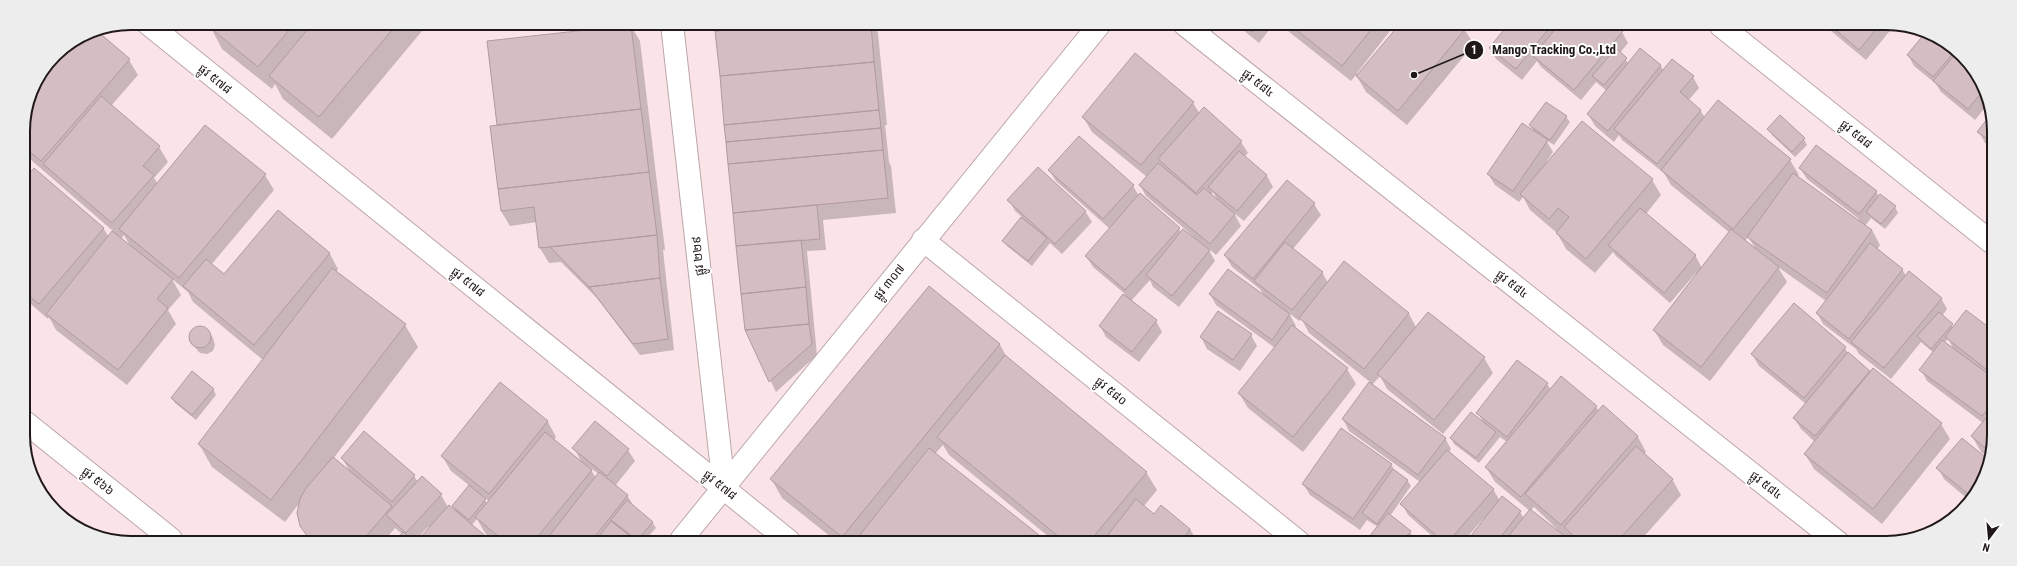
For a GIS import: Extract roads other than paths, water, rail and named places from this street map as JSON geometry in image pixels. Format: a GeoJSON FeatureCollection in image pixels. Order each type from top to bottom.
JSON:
{"type":"FeatureCollection","features":[{"type":"Feature","properties":{"kind":"street","name":"ផ្លូវ ៥៧៨"},"geometry":{"type":"LineString","coordinates":[[155,30],[783,536]]}},
{"type":"Feature","properties":{"kind":"street","name":"ផ្លូវ ២២៩"},"geometry":{"type":"LineString","coordinates":[[673,30],[724,488]]}},
{"type":"Feature","properties":{"kind":"street","name":"ផ្លូវ ៣០៧"},"geometry":{"type":"LineString","coordinates":[[683,536],[724,488],[923,240],[1095,30]]}},
{"type":"Feature","properties":{"kind":"street","name":"ផ្លូវ ៥៨៤"},"geometry":{"type":"LineString","coordinates":[[1191,30],[1830,536]]}},
{"type":"Feature","properties":{"kind":"street","name":"ផ្លូវ ៥៨៨"},"geometry":{"type":"LineString","coordinates":[[1726,30],[1987,239]]}},
{"type":"Feature","properties":{"kind":"street","name":"ផ្លូវ ៥៨០"},"geometry":{"type":"LineString","coordinates":[[923,240],[1292,536]]}},
{"type":"Feature","properties":{"kind":"street","name":"ផ្លូវ ៥៦៦"},"geometry":{"type":"LineString","coordinates":[[30,426],[166,536]]}},
{"type":"Feature","properties":{"kind":"place","name":"Mango Tracking Co.,Ltd"},"geometry":{"type":"Point","coordinates":[1414,75]}}]}
